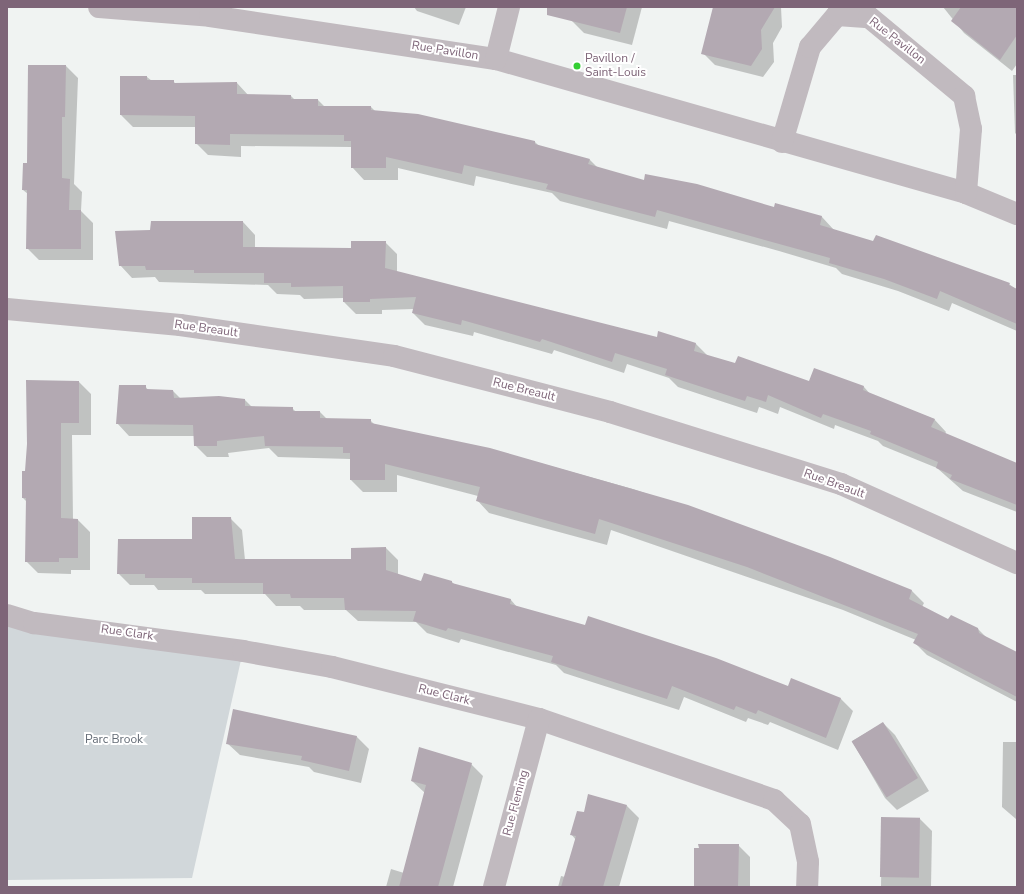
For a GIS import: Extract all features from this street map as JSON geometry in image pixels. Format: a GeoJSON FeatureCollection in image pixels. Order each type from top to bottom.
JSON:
{"type":"FeatureCollection","features":[{"type":"Feature","properties":{"kind":"street","name":"Rue Pavillon"},"geometry":{"type":"LineString","coordinates":[[99,7],[210,16],[496,59],[782,142],[966,193],[1017,214]]}},
{"type":"Feature","properties":{"kind":"street"},"geometry":{"type":"LineString","coordinates":[[496,59],[509,7]]}},
{"type":"Feature","properties":{"kind":"street","name":"Rue Pavillon"},"geometry":{"type":"LineString","coordinates":[[782,142],[810,47],[837,15],[869,17],[964,96],[971,129],[966,193]]}},
{"type":"Feature","properties":{"kind":"street","name":"Rue Breault"},"geometry":{"type":"LineString","coordinates":[[7,309],[180,325],[394,356],[610,412],[841,484],[1017,563]]}},
{"type":"Feature","properties":{"kind":"street","name":"Rue Clark"},"geometry":{"type":"LineString","coordinates":[[7,615],[34,623],[235,650],[332,667],[539,719],[774,800],[800,824],[808,862],[808,887]]}},
{"type":"Feature","properties":{"kind":"street","name":"Rue Fleming"},"geometry":{"type":"LineString","coordinates":[[494,887],[539,719]]}},
{"type":"Feature","properties":{"kind":"green space","name":"Parc Brook"},"geometry":{"type":"Polygon","coordinates":[[[7,615],[243,651],[192,878],[7,880],[7,615]]]}},
{"type":"Feature","properties":{"kind":"building"},"geometry":{"type":"Polygon","coordinates":[[[547,7],[627,7],[620,33],[547,15],[547,7]]]}},
{"type":"Feature","properties":{"kind":"building"},"geometry":{"type":"Polygon","coordinates":[[[713,7],[775,7],[761,30],[762,49],[751,66],[701,54],[713,7]]]}},
{"type":"Feature","properties":{"kind":"building"},"geometry":{"type":"Polygon","coordinates":[[[961,7],[1017,7],[1017,35],[1000,60],[951,21],[961,7]]]}},
{"type":"Feature","properties":{"kind":"building"},"geometry":{"type":"Polygon","coordinates":[[[28,65],[66,65],[65,117],[62,117],[62,178],[70,179],[69,210],[81,210],[81,249],[26,249],[27,190],[22,190],[23,163],[27,163],[28,65]]]}},
{"type":"Feature","properties":{"kind":"building"},"geometry":{"type":"Polygon","coordinates":[[[120,76],[147,76],[147,80],[174,80],[174,83],[237,82],[237,94],[291,95],[291,99],[318,99],[318,106],[371,106],[371,110],[418,114],[535,141],[535,144],[590,159],[588,164],[644,180],[645,174],[697,184],[774,207],[775,203],[822,216],[820,225],[873,241],[876,235],[1010,283],[1009,285],[1017,289],[1017,324],[940,291],[937,299],[884,279],[829,263],[830,258],[657,210],[655,217],[546,189],[548,184],[464,165],[462,174],[386,157],[386,168],[351,168],[351,141],[344,141],[344,135],[230,134],[230,145],[195,144],[195,116],[120,115],[120,76]]]}},
{"type":"Feature","properties":{"kind":"building"},"geometry":{"type":"Polygon","coordinates":[[[151,221],[243,221],[243,247],[351,248],[351,241],[386,241],[385,268],[657,337],[658,331],[696,343],[694,351],[735,363],[738,356],[809,381],[814,368],[864,386],[863,390],[935,419],[931,427],[1017,463],[1017,505],[950,479],[952,475],[936,468],[938,462],[870,434],[871,431],[823,414],[821,418],[768,395],[766,402],[747,396],[745,401],[665,375],[667,369],[615,353],[612,362],[542,339],[540,342],[462,320],[461,325],[412,313],[416,297],[370,299],[370,302],[343,302],[343,286],[291,287],[291,283],[264,283],[264,273],[194,273],[194,270],[146,270],[145,266],[119,266],[115,231],[150,230],[151,221]]]}},
{"type":"Feature","properties":{"kind":"building"},"geometry":{"type":"Polygon","coordinates":[[[26,380],[79,381],[79,423],[61,423],[61,518],[78,519],[78,558],[59,558],[59,562],[25,562],[26,498],[22,498],[22,471],[25,471],[27,444],[26,380]]]}},
{"type":"Feature","properties":{"kind":"building"},"geometry":{"type":"Polygon","coordinates":[[[119,385],[146,385],[146,389],[173,390],[174,398],[219,396],[245,399],[245,406],[293,407],[293,411],[320,411],[320,418],[371,419],[371,423],[490,448],[688,505],[830,557],[912,590],[909,599],[948,619],[951,615],[978,628],[979,633],[1017,652],[1017,697],[913,643],[918,634],[747,567],[599,519],[595,534],[476,501],[480,487],[385,464],[385,480],[350,480],[350,453],[343,453],[343,447],[265,446],[264,436],[217,441],[217,446],[194,446],[193,425],[116,424],[119,385]]]}},
{"type":"Feature","properties":{"kind":"building"},"geometry":{"type":"Polygon","coordinates":[[[192,517],[231,517],[235,559],[351,559],[351,548],[386,547],[386,570],[421,581],[424,573],[452,581],[452,583],[511,599],[510,604],[585,625],[588,616],[716,658],[788,686],[791,678],[841,698],[826,738],[758,710],[756,714],[736,706],[734,710],[672,686],[667,699],[551,662],[553,656],[448,628],[446,631],[413,621],[416,611],[345,610],[344,598],[291,598],[290,594],[263,594],[263,583],[192,583],[192,578],[145,578],[145,574],[117,574],[118,539],[192,539],[192,517]]]}},
{"type":"Feature","properties":{"kind":"building"},"geometry":{"type":"Polygon","coordinates":[[[233,709],[357,736],[349,771],[301,760],[302,756],[226,744],[233,709]]]}},
{"type":"Feature","properties":{"kind":"building"},"geometry":{"type":"Polygon","coordinates":[[[883,722],[918,778],[887,798],[852,742],[883,722]]]}},
{"type":"Feature","properties":{"kind":"building"},"geometry":{"type":"Polygon","coordinates":[[[419,747],[472,763],[438,887],[399,887],[426,785],[411,781],[419,747]]]}},
{"type":"Feature","properties":{"kind":"building"},"geometry":{"type":"Polygon","coordinates":[[[588,794],[627,805],[603,887],[561,887],[576,836],[570,835],[577,811],[584,812],[588,794]]]}},
{"type":"Feature","properties":{"kind":"building"},"geometry":{"type":"Polygon","coordinates":[[[881,817],[920,818],[919,878],[880,877],[881,817]]]}},
{"type":"Feature","properties":{"kind":"building"},"geometry":{"type":"Polygon","coordinates":[[[698,844],[739,844],[738,887],[694,887],[694,848],[699,848],[698,844]]]}},
{"type":"Feature","properties":{"kind":"place","name":"Pavillon / Saint-Louis"},"geometry":{"type":"Point","coordinates":[577,66]}}]}
